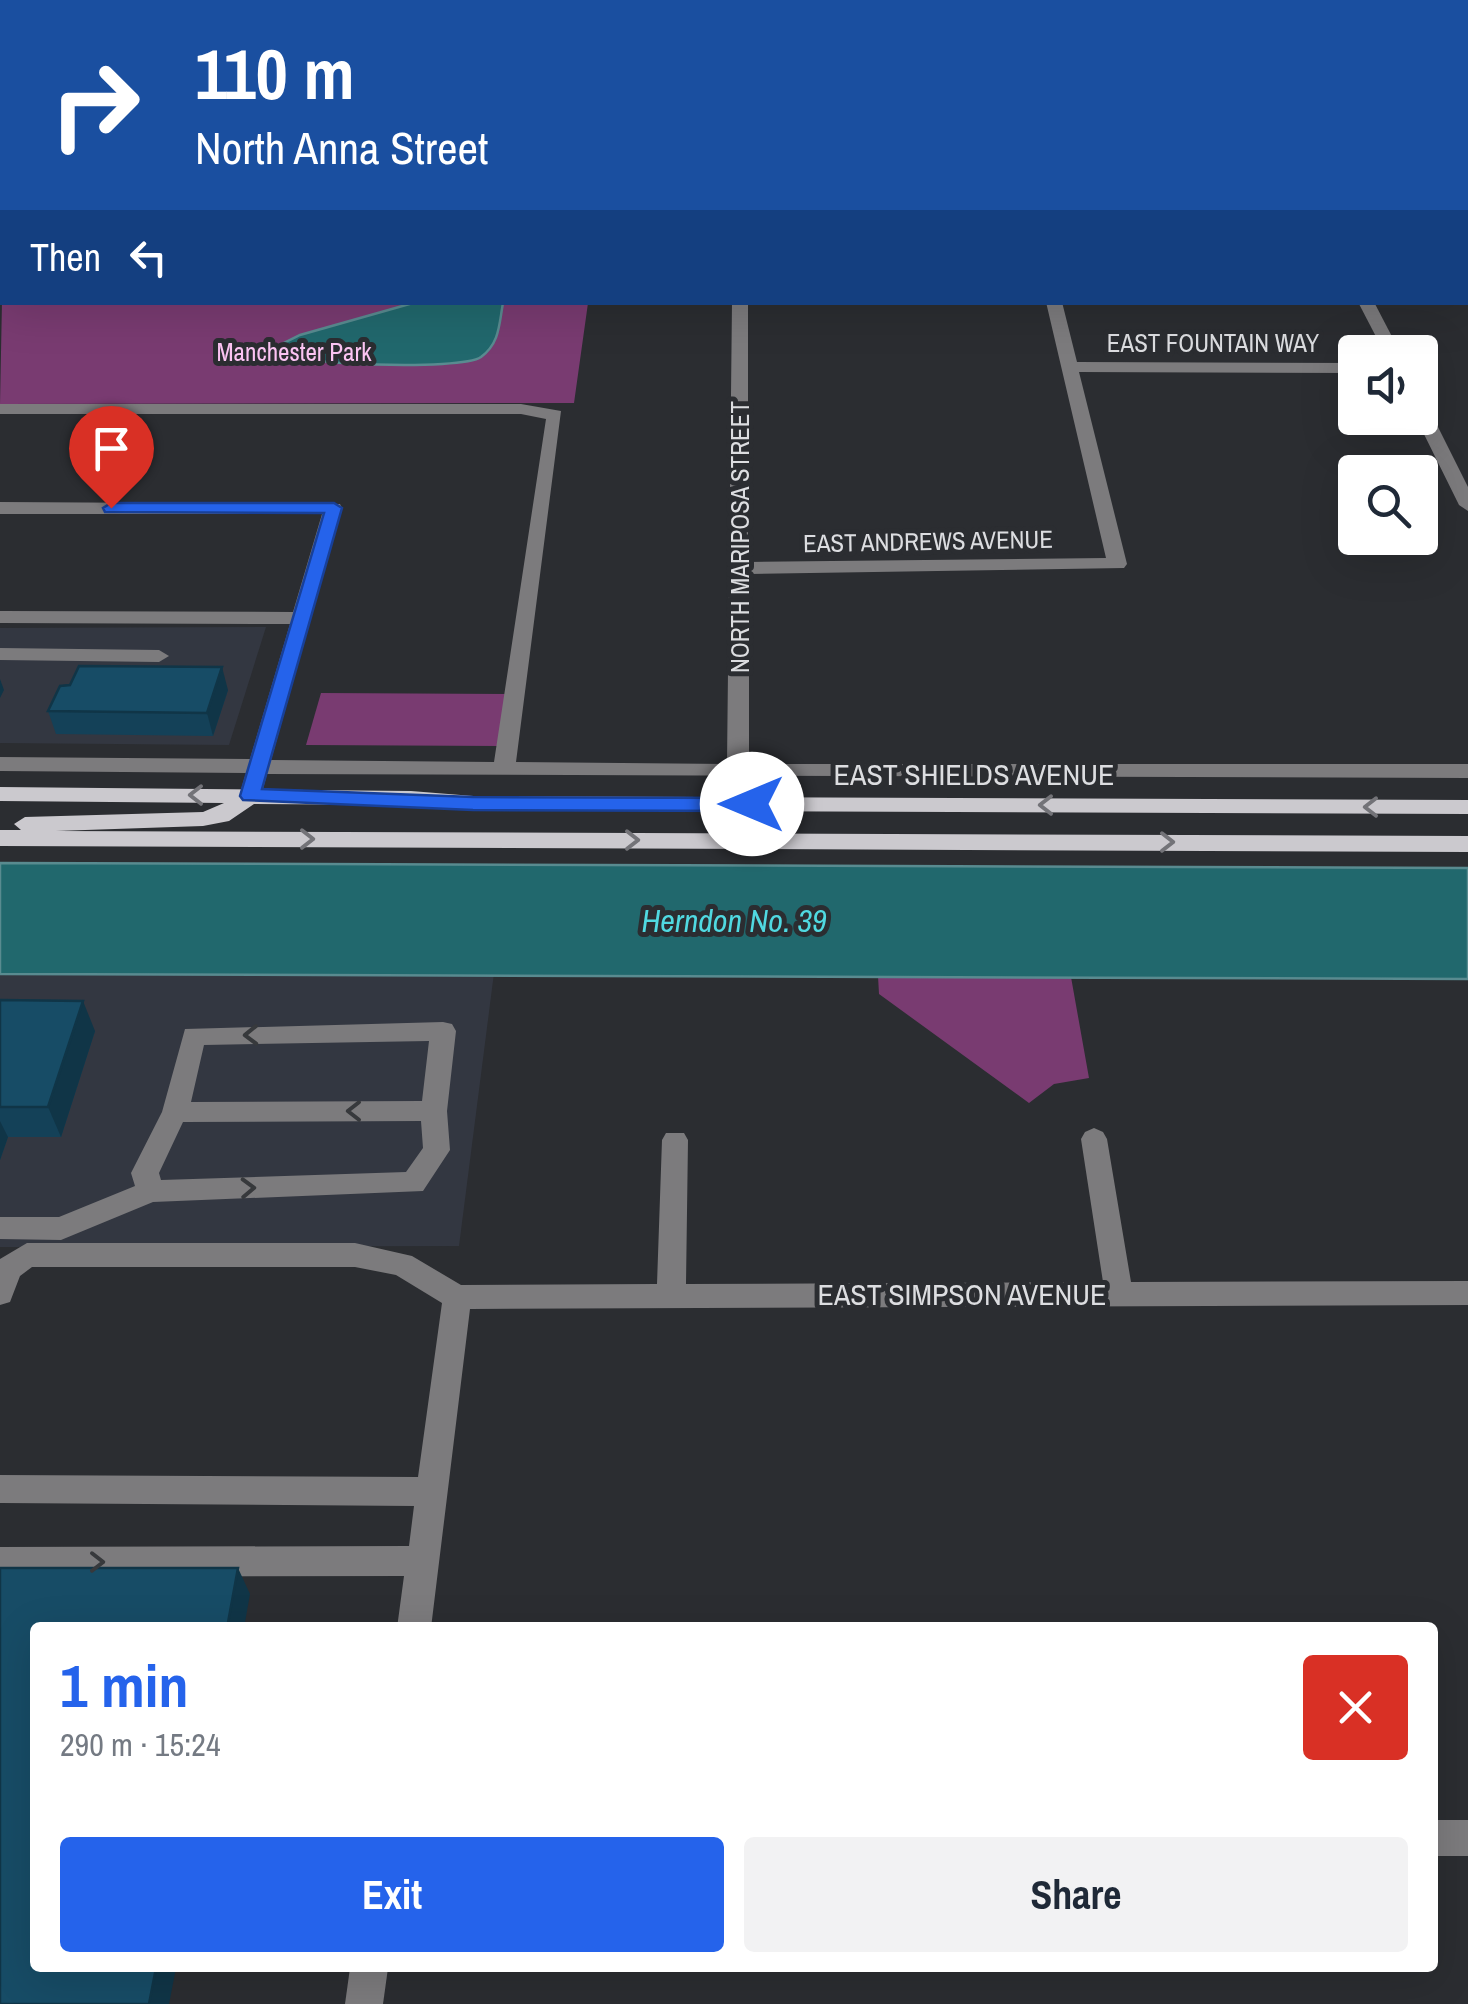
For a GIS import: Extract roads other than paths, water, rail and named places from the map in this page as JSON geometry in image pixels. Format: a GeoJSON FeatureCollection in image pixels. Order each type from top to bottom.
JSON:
{"type":"FeatureCollection","features":[{"type":"Feature","properties":{"kind":"main road","name":"EAST SHIELDS AVENUE"},"geometry":{"type":"LineString","coordinates":[[0,794],[473,803],[1468,807]]}},
{"type":"Feature","properties":{"kind":"main road"},"geometry":{"type":"LineString","coordinates":[[0,827],[49,820],[203,819],[220,816],[250,796]]}},
{"type":"Feature","properties":{"kind":"main road"},"geometry":{"type":"LineString","coordinates":[[0,838],[1468,844]]}},
{"type":"Feature","properties":{"kind":"street","name":"NORTH MARIPOSA STREET"},"geometry":{"type":"LineString","coordinates":[[738,771],[740,305]]}},
{"type":"Feature","properties":{"kind":"street"},"geometry":{"type":"LineString","coordinates":[[1055,305],[1070,367]]}},
{"type":"Feature","properties":{"kind":"street"},"geometry":{"type":"LineString","coordinates":[[1368,305],[1383,335]]}},
{"type":"Feature","properties":{"kind":"street","name":"EAST ANDREWS AVENUE"},"geometry":{"type":"LineString","coordinates":[[740,568],[1117,564],[1070,367]]}},
{"type":"Feature","properties":{"kind":"street","name":"EAST FOUNTAIN WAY"},"geometry":{"type":"LineString","coordinates":[[1070,367],[1338,368]]}},
{"type":"Feature","properties":{"kind":"street"},"geometry":{"type":"LineString","coordinates":[[0,409],[521,409],[555,416],[504,768]]}},
{"type":"Feature","properties":{"kind":"street"},"geometry":{"type":"LineString","coordinates":[[1433,435],[1468,505]]}},
{"type":"Feature","properties":{"kind":"street"},"geometry":{"type":"LineString","coordinates":[[0,508],[334,508],[250,796]]}},
{"type":"Feature","properties":{"kind":"street"},"geometry":{"type":"LineString","coordinates":[[72,655],[90,617]]}},
{"type":"Feature","properties":{"kind":"street"},"geometry":{"type":"LineString","coordinates":[[0,618],[302,618]]}},
{"type":"Feature","properties":{"kind":"street"},"geometry":{"type":"LineString","coordinates":[[0,654],[159,656]]}},
{"type":"Feature","properties":{"kind":"street"},"geometry":{"type":"LineString","coordinates":[[0,764],[738,771],[1468,771]]}},
{"type":"Feature","properties":{"kind":"street"},"geometry":{"type":"LineString","coordinates":[[0,1228],[61,1229],[150,1192],[413,1183],[437,1150],[434,1111],[443,1031],[194,1036],[175,1112],[145,1173],[150,1192]]}},
{"type":"Feature","properties":{"kind":"street"},"geometry":{"type":"LineString","coordinates":[[175,1112],[434,1111]]}},
{"type":"Feature","properties":{"kind":"street"},"geometry":{"type":"LineString","coordinates":[[1094,1139],[1119,1294]]}},
{"type":"Feature","properties":{"kind":"street"},"geometry":{"type":"LineString","coordinates":[[671,1296],[675,1140]]}},
{"type":"Feature","properties":{"kind":"street"},"geometry":{"type":"LineString","coordinates":[[0,1293],[8,1269],[28,1256],[355,1256],[402,1264],[457,1296],[415,1622]]}},
{"type":"Feature","properties":{"kind":"street","name":"EAST SIMPSON AVENUE"},"geometry":{"type":"LineString","coordinates":[[457,1296],[1468,1293]]}},
{"type":"Feature","properties":{"kind":"street"},"geometry":{"type":"LineString","coordinates":[[0,1489],[431,1492]]}},
{"type":"Feature","properties":{"kind":"street"},"geometry":{"type":"LineString","coordinates":[[0,1562],[422,1561]]}},
{"type":"Feature","properties":{"kind":"street"},"geometry":{"type":"LineString","coordinates":[[1438,1838],[1468,1838]]}},
{"type":"Feature","properties":{"kind":"street"},"geometry":{"type":"LineString","coordinates":[[364,2004],[368,1972]]}},
{"type":"Feature","properties":{"kind":"water"},"geometry":{"type":"Polygon","coordinates":[[[406,305],[503,305],[492,346],[481,357],[467,361],[410,365],[339,363],[268,351],[300,335],[406,305]]]}},
{"type":"Feature","properties":{"kind":"water","name":"Herndon No. 39"},"geometry":{"type":"Polygon","coordinates":[[[0,863],[1468,868],[1468,979],[0,974],[0,863]]]}},
{"type":"Feature","properties":{"kind":"park label","name":"Manchester Park"},"geometry":{"type":"Point","coordinates":[294,352]}}]}
